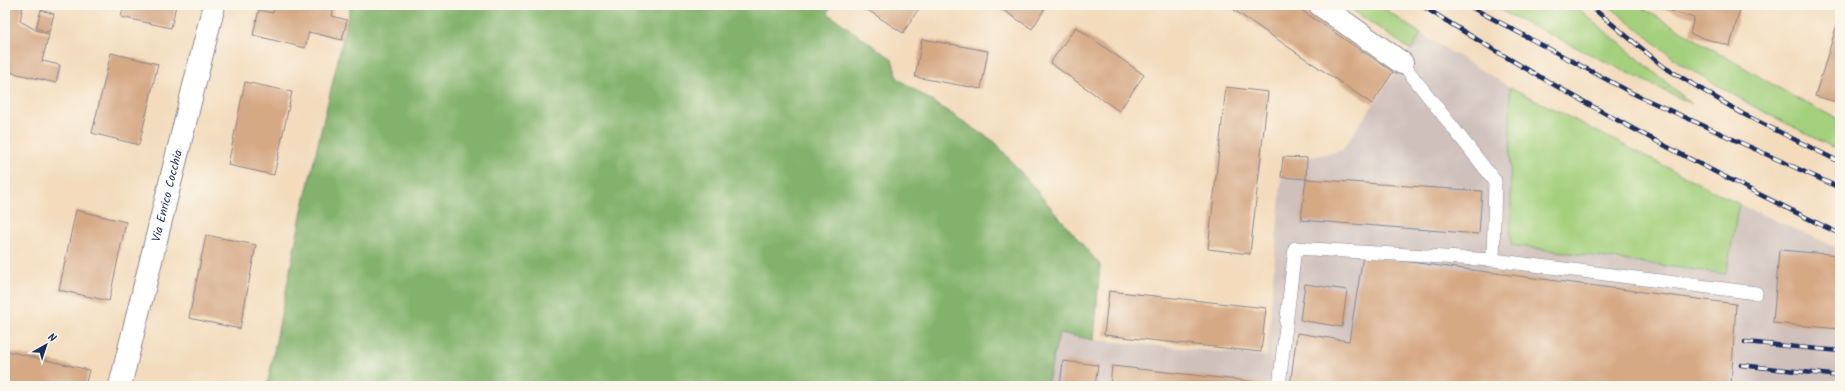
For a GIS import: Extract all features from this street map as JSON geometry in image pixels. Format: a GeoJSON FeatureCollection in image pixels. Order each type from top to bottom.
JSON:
{"type":"FeatureCollection","features":[{"type":"Feature","properties":{"kind":"street","name":"Via Enrico Cocchia"},"geometry":{"type":"LineString","coordinates":[[120,386],[214,5]]}},
{"type":"Feature","properties":{"kind":"street"},"geometry":{"type":"LineString","coordinates":[[1320,5],[1402,62]]}},
{"type":"Feature","properties":{"kind":"lane"},"geometry":{"type":"LineString","coordinates":[[1402,62],[1494,181],[1493,260]]}},
{"type":"Feature","properties":{"kind":"lane"},"geometry":{"type":"LineString","coordinates":[[1279,386],[1295,248],[1493,260],[1756,293]]}},
{"type":"Feature","properties":{"kind":"shaded area"},"geometry":{"type":"Polygon","coordinates":[[[1421,34],[1510,87],[1739,204],[1840,249],[1840,386],[1047,386],[1058,332],[1094,340],[1267,356],[1283,157],[1307,158],[1342,150],[1421,34]]]}},
{"type":"Feature","properties":{"kind":"green space"},"geometry":{"type":"Polygon","coordinates":[[[351,5],[833,5],[827,13],[892,59],[898,79],[995,142],[1100,265],[1094,340],[1059,333],[1047,386],[267,386],[301,215],[351,5]]]}},
{"type":"Feature","properties":{"kind":"green space"},"geometry":{"type":"Polygon","coordinates":[[[1345,5],[1379,5],[1421,34],[1411,50],[1345,5]]]}},
{"type":"Feature","properties":{"kind":"green space"},"geometry":{"type":"Polygon","coordinates":[[[1492,5],[1574,5],[1692,104],[1508,14],[1492,5]]]}},
{"type":"Feature","properties":{"kind":"green space"},"geometry":{"type":"Polygon","coordinates":[[[1608,5],[1637,5],[1796,98],[1840,120],[1840,151],[1753,106],[1681,64],[1608,5]]]}},
{"type":"Feature","properties":{"kind":"green space"},"geometry":{"type":"Polygon","coordinates":[[[1510,87],[1739,204],[1726,274],[1511,245],[1510,87]]]}},
{"type":"Feature","properties":{"kind":"building"},"geometry":{"type":"Polygon","coordinates":[[[5,5],[23,5],[20,21],[36,30],[49,34],[42,61],[60,65],[56,83],[5,71],[5,5]]]}},
{"type":"Feature","properties":{"kind":"building"},"geometry":{"type":"Polygon","coordinates":[[[124,5],[176,5],[171,28],[121,17],[124,5]]]}},
{"type":"Feature","properties":{"kind":"building"},"geometry":{"type":"Polygon","coordinates":[[[275,5],[334,5],[332,16],[347,20],[342,40],[309,32],[305,48],[253,35],[259,10],[273,13],[275,5]]]}},
{"type":"Feature","properties":{"kind":"building"},"geometry":{"type":"Polygon","coordinates":[[[860,5],[921,5],[903,33],[860,5]]]}},
{"type":"Feature","properties":{"kind":"building"},"geometry":{"type":"Polygon","coordinates":[[[995,5],[1047,5],[1032,29],[995,5]]]}},
{"type":"Feature","properties":{"kind":"building"},"geometry":{"type":"Polygon","coordinates":[[[1238,5],[1294,5],[1393,72],[1372,104],[1234,10],[1238,5]]]}},
{"type":"Feature","properties":{"kind":"building"},"geometry":{"type":"Polygon","coordinates":[[[1652,5],[1741,5],[1730,46],[1690,34],[1694,18],[1652,5]]]}},
{"type":"Feature","properties":{"kind":"building"},"geometry":{"type":"Polygon","coordinates":[[[41,10],[54,14],[49,32],[36,28],[41,10]]]}},
{"type":"Feature","properties":{"kind":"building"},"geometry":{"type":"Polygon","coordinates":[[[1840,15],[1840,103],[1815,96],[1840,15]]]}},
{"type":"Feature","properties":{"kind":"building"},"geometry":{"type":"Polygon","coordinates":[[[1076,27],[1144,75],[1119,111],[1050,63],[1076,27]]]}},
{"type":"Feature","properties":{"kind":"building"},"geometry":{"type":"Polygon","coordinates":[[[922,39],[988,51],[981,89],[915,77],[922,39]]]}},
{"type":"Feature","properties":{"kind":"building"},"geometry":{"type":"Polygon","coordinates":[[[111,53],[158,64],[139,145],[92,133],[111,53]]]}},
{"type":"Feature","properties":{"kind":"building"},"geometry":{"type":"Polygon","coordinates":[[[245,82],[292,92],[274,175],[228,165],[245,82]]]}},
{"type":"Feature","properties":{"kind":"building"},"geometry":{"type":"Polygon","coordinates":[[[1226,87],[1268,92],[1250,254],[1208,249],[1226,87]]]}},
{"type":"Feature","properties":{"kind":"building"},"geometry":{"type":"Polygon","coordinates":[[[1283,157],[1307,158],[1306,179],[1281,177],[1283,157]]]}},
{"type":"Feature","properties":{"kind":"building"},"geometry":{"type":"Polygon","coordinates":[[[1306,179],[1482,191],[1479,234],[1301,220],[1306,179]]]}},
{"type":"Feature","properties":{"kind":"building"},"geometry":{"type":"Polygon","coordinates":[[[76,210],[126,222],[109,301],[59,290],[76,210]]]}},
{"type":"Feature","properties":{"kind":"building"},"geometry":{"type":"Polygon","coordinates":[[[206,235],[256,245],[240,329],[189,318],[206,235]]]}},
{"type":"Feature","properties":{"kind":"building"},"geometry":{"type":"Polygon","coordinates":[[[1779,250],[1840,255],[1840,329],[1773,323],[1779,250]]]}},
{"type":"Feature","properties":{"kind":"building"},"geometry":{"type":"Polygon","coordinates":[[[1363,256],[1736,304],[1731,386],[1290,386],[1297,333],[1349,341],[1363,256]]]}},
{"type":"Feature","properties":{"kind":"building"},"geometry":{"type":"Polygon","coordinates":[[[1305,284],[1347,290],[1342,327],[1300,320],[1305,284]]]}},
{"type":"Feature","properties":{"kind":"building"},"geometry":{"type":"Polygon","coordinates":[[[1109,291],[1266,308],[1261,352],[1104,335],[1109,291]]]}},
{"type":"Feature","properties":{"kind":"building"},"geometry":{"type":"Polygon","coordinates":[[[7,351],[89,370],[85,386],[5,386],[5,361],[7,351]]]}},
{"type":"Feature","properties":{"kind":"building"},"geometry":{"type":"Polygon","coordinates":[[[1063,361],[1098,365],[1095,386],[1060,386],[1063,361]]]}},
{"type":"Feature","properties":{"kind":"building"},"geometry":{"type":"Polygon","coordinates":[[[1112,366],[1266,383],[1266,386],[1110,386],[1112,366]]]}},
{"type":"Feature","properties":{"kind":"railway"},"geometry":{"type":"LineString","coordinates":[[1421,5],[1523,67],[1627,126],[1786,208],[1840,234]]}},
{"type":"Feature","properties":{"kind":"railway"},"geometry":{"type":"LineString","coordinates":[[1467,5],[1632,93],[1840,188]]}},
{"type":"Feature","properties":{"kind":"railway"},"geometry":{"type":"LineString","coordinates":[[1589,5],[1664,67],[1743,114],[1840,162]]}},
{"type":"Feature","properties":{"kind":"railway"},"geometry":{"type":"LineString","coordinates":[[1745,342],[1840,351]]}},
{"type":"Feature","properties":{"kind":"railway"},"geometry":{"type":"LineString","coordinates":[[1741,365],[1840,376]]}}]}
